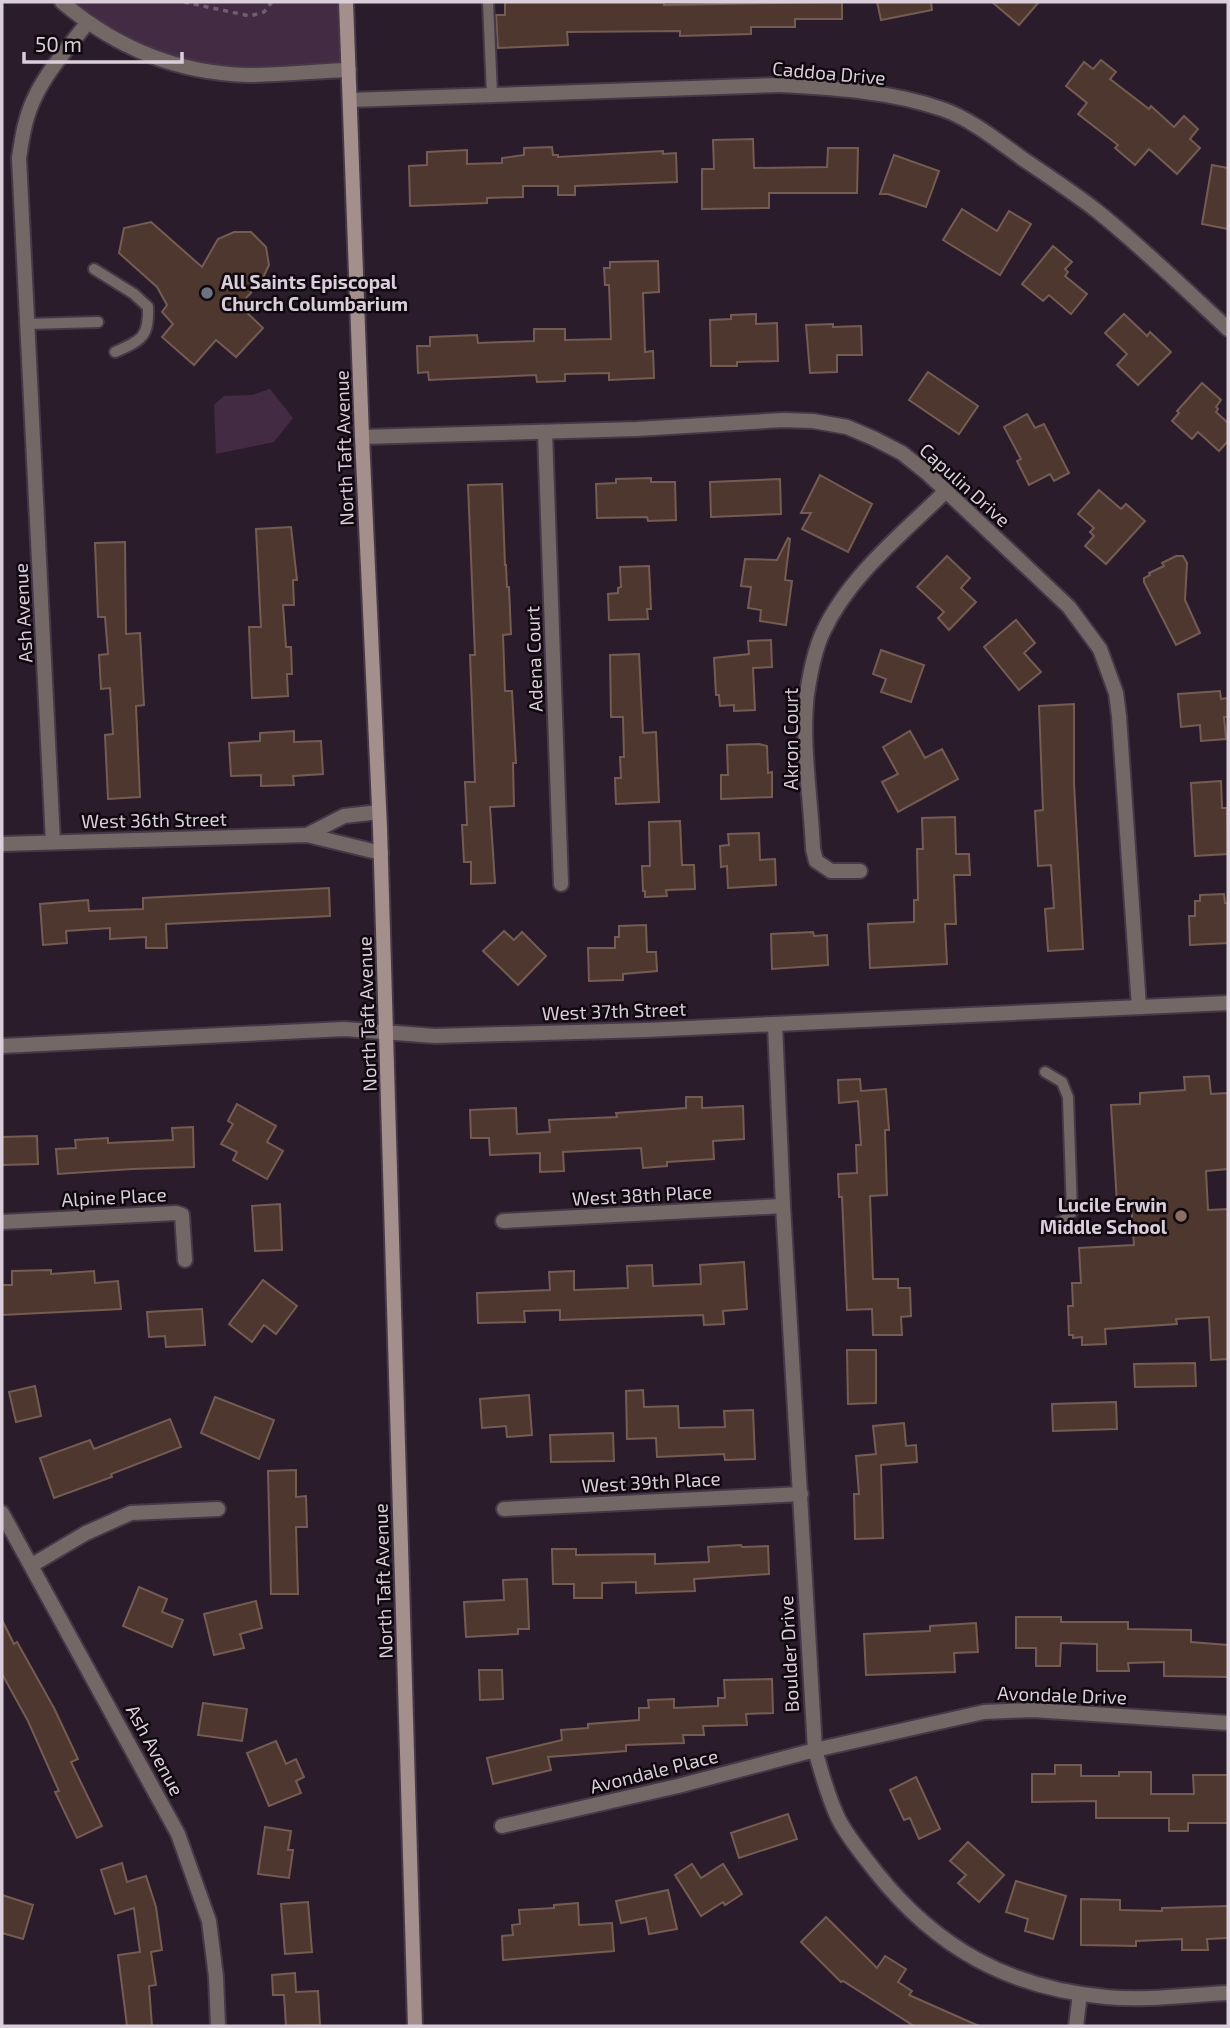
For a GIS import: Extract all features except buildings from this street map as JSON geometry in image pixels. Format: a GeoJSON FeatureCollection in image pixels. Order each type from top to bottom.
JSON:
{"type":"FeatureCollection","features":[{"type":"Feature","properties":{"kind":"main road","name":"North Taft Avenue"},"geometry":{"type":"LineString","coordinates":[[346,2],[381,853],[415,2026]]}},
{"type":"Feature","properties":{"kind":"street"},"geometry":{"type":"LineString","coordinates":[[62,2],[87,23],[134,50],[159,60],[247,75],[349,70]]}},
{"type":"Feature","properties":{"kind":"street","name":"Ash Avenue"},"geometry":{"type":"LineString","coordinates":[[53,842],[19,158],[23,132],[41,85],[87,23]]}},
{"type":"Feature","properties":{"kind":"street","name":"Caddoa Drive"},"geometry":{"type":"LineString","coordinates":[[350,100],[779,85],[840,89],[942,108],[1006,147],[1095,210],[1228,329]]}},
{"type":"Feature","properties":{"kind":"street","name":"Capulin Drive"},"geometry":{"type":"LineString","coordinates":[[362,437],[545,432],[783,420],[813,421],[847,427],[902,453],[1069,607],[1100,649],[1109,671],[1119,716],[1139,1007]]}},
{"type":"Feature","properties":{"kind":"street","name":"Adena Court"},"geometry":{"type":"LineString","coordinates":[[545,432],[561,884]]}},
{"type":"Feature","properties":{"kind":"street","name":"Akron Court"},"geometry":{"type":"LineString","coordinates":[[860,871],[831,871],[816,861],[813,849],[807,694],[822,634],[834,611],[872,564],[946,491]]}},
{"type":"Feature","properties":{"kind":"street","name":"West 36th Street"},"geometry":{"type":"LineString","coordinates":[[307,835],[344,816],[379,812]]}},
{"type":"Feature","properties":{"kind":"street","name":"West 36th Street"},"geometry":{"type":"LineString","coordinates":[[2,844],[307,835],[381,853]]}},
{"type":"Feature","properties":{"kind":"street","name":"West 37th Street"},"geometry":{"type":"LineString","coordinates":[[2,1046],[344,1029],[435,1036],[775,1025],[1228,1003]]}},
{"type":"Feature","properties":{"kind":"street","name":"Boulder Drive"},"geometry":{"type":"LineString","coordinates":[[775,1025],[815,1750],[826,1790],[839,1820],[899,1902],[966,1954],[1017,1978],[1080,1994],[1120,1997],[1228,1993]]}},
{"type":"Feature","properties":{"kind":"street","name":"West 38th Place"},"geometry":{"type":"LineString","coordinates":[[503,1221],[783,1206]]}},
{"type":"Feature","properties":{"kind":"street","name":"Alpine Place"},"geometry":{"type":"LineString","coordinates":[[2,1222],[176,1213],[183,1215],[185,1260]]}},
{"type":"Feature","properties":{"kind":"street","name":"West 39th Place"},"geometry":{"type":"LineString","coordinates":[[504,1509],[801,1494]]}},
{"type":"Feature","properties":{"kind":"street"},"geometry":{"type":"LineString","coordinates":[[32,1565],[86,1533],[131,1513],[218,1509]]}},
{"type":"Feature","properties":{"kind":"street","name":"Ash Avenue"},"geometry":{"type":"LineString","coordinates":[[2,1513],[161,1800],[187,1857],[209,1921],[216,1977],[218,2026]]}},
{"type":"Feature","properties":{"kind":"street","name":"Avondale Drive"},"geometry":{"type":"LineString","coordinates":[[815,1750],[984,1712],[1007,1710],[1228,1723]]}},
{"type":"Feature","properties":{"kind":"street","name":"Avondale Place"},"geometry":{"type":"LineString","coordinates":[[502,1826],[678,1786],[815,1750]]}},
{"type":"Feature","properties":{"kind":"street"},"geometry":{"type":"LineString","coordinates":[[1076,2026],[1080,1994]]}},
{"type":"Feature","properties":{"kind":"lane"},"geometry":{"type":"LineString","coordinates":[[488,2],[492,95]]}},
{"type":"Feature","properties":{"kind":"lane"},"geometry":{"type":"LineString","coordinates":[[94,270],[148,307],[149,327],[139,341],[115,352]]}},
{"type":"Feature","properties":{"kind":"lane"},"geometry":{"type":"LineString","coordinates":[[28,324],[98,322]]}},
{"type":"Feature","properties":{"kind":"lane"},"geometry":{"type":"LineString","coordinates":[[1045,1072],[1062,1082],[1068,1097],[1072,1212],[1064,1220],[1050,1227]]}},
{"type":"Feature","properties":{"kind":"path"},"geometry":{"type":"LineString","coordinates":[[184,2],[250,16],[264,12],[272,2]]}},
{"type":"Feature","properties":{"kind":"shaded area"},"geometry":{"type":"Polygon","coordinates":[[[62,2],[346,2],[349,70],[247,75],[159,60],[62,2]]]}},
{"type":"Feature","properties":{"kind":"shaded area"},"geometry":{"type":"Polygon","coordinates":[[[270,389],[293,418],[274,442],[216,454],[214,405],[224,396],[252,395],[270,389]]]}},
{"type":"Feature","properties":{"kind":"place","name":"All Saints Episcopal Church Columbarium"},"geometry":{"type":"Point","coordinates":[207,293]}},
{"type":"Feature","properties":{"kind":"place","name":"Lucile Erwin Middle School"},"geometry":{"type":"Point","coordinates":[1181,1216]}}]}
